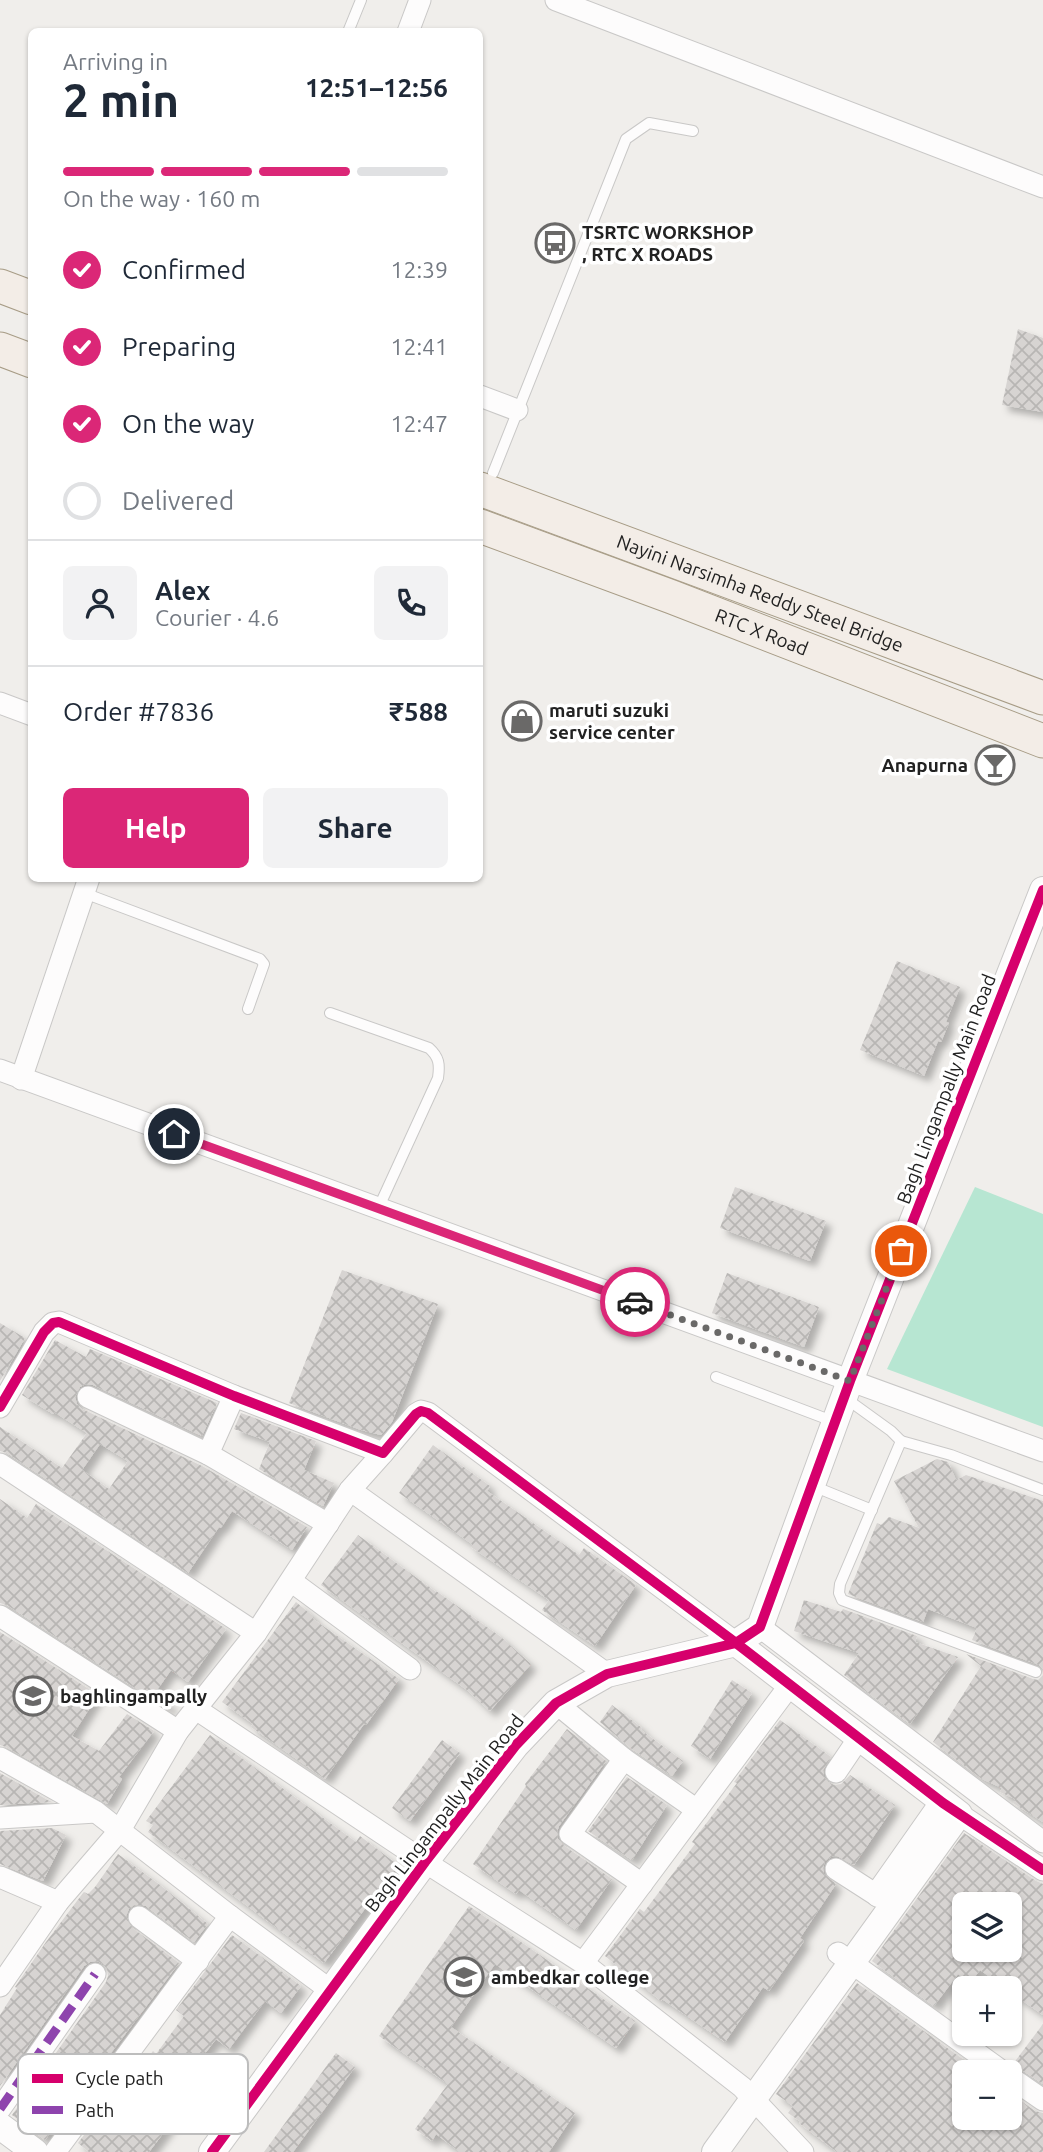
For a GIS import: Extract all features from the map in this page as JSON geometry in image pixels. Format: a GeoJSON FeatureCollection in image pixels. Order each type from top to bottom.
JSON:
{"type":"FeatureCollection","features":[{"type":"Feature","properties":{"kind":"main road"},"geometry":{"type":"LineString","coordinates":[[0,286],[28,296]]}},
{"type":"Feature","properties":{"kind":"main road"},"geometry":{"type":"LineString","coordinates":[[0,307],[28,318]]}},
{"type":"Feature","properties":{"kind":"main road"},"geometry":{"type":"LineString","coordinates":[[0,335],[28,346]]}},
{"type":"Feature","properties":{"kind":"main road"},"geometry":{"type":"LineString","coordinates":[[0,349],[28,360]]}},
{"type":"Feature","properties":{"kind":"main road"},"geometry":{"type":"LineString","coordinates":[[484,476],[1043,675]]}},
{"type":"Feature","properties":{"kind":"main road","name":"Nayini Narsimha Reddy Steel Bridge"},"geometry":{"type":"LineString","coordinates":[[484,476],[1043,698]]}},
{"type":"Feature","properties":{"kind":"main road","name":"Nayini Narsimha Reddy Steel Bridge"},"geometry":{"type":"LineString","coordinates":[[483,514],[1043,725]]}},
{"type":"Feature","properties":{"kind":"main road","name":"RTC X Road"},"geometry":{"type":"LineString","coordinates":[[483,527],[672,597],[1043,741]]}},
{"type":"Feature","properties":{"kind":"street"},"geometry":{"type":"LineString","coordinates":[[556,0],[1043,187]]}},
{"type":"Feature","properties":{"kind":"street"},"geometry":{"type":"LineString","coordinates":[[409,28],[417,1]]}},
{"type":"Feature","properties":{"kind":"street"},"geometry":{"type":"LineString","coordinates":[[483,398],[517,410]]}},
{"type":"Feature","properties":{"kind":"street"},"geometry":{"type":"LineString","coordinates":[[0,703],[28,714]]}},
{"type":"Feature","properties":{"kind":"street"},"geometry":{"type":"LineString","coordinates":[[21,1079],[86,886]]}},
{"type":"Feature","properties":{"kind":"street","name":"Bagh Lingampally Main Road"},"geometry":{"type":"LineString","coordinates":[[248,2103],[425,1862],[516,1745],[556,1703],[607,1674],[736,1643],[760,1627],[847,1389],[1043,890]]}},
{"type":"Feature","properties":{"kind":"street"},"geometry":{"type":"LineString","coordinates":[[0,1070],[378,1209],[847,1389],[1043,1451]]}},
{"type":"Feature","properties":{"kind":"street"},"geometry":{"type":"LineString","coordinates":[[0,1407],[44,1332],[53,1323],[59,1322],[234,1396],[383,1453]]}},
{"type":"Feature","properties":{"kind":"street"},"geometry":{"type":"LineString","coordinates":[[208,1454],[234,1396]]}},
{"type":"Feature","properties":{"kind":"street"},"geometry":{"type":"LineString","coordinates":[[88,1397],[208,1454],[328,1524]]}},
{"type":"Feature","properties":{"kind":"street"},"geometry":{"type":"LineString","coordinates":[[0,1986],[58,1902],[120,1830],[178,1731],[256,1633],[351,1490],[415,1414],[421,1411],[428,1413],[736,1643],[951,1809],[1043,1870]]}},
{"type":"Feature","properties":{"kind":"street"},"geometry":{"type":"LineString","coordinates":[[0,1464],[256,1633]]}},
{"type":"Feature","properties":{"kind":"street"},"geometry":{"type":"LineString","coordinates":[[351,1490],[607,1674]]}},
{"type":"Feature","properties":{"kind":"street"},"geometry":{"type":"LineString","coordinates":[[291,1581],[410,1669]]}},
{"type":"Feature","properties":{"kind":"street"},"geometry":{"type":"LineString","coordinates":[[0,1616],[178,1731]]}},
{"type":"Feature","properties":{"kind":"street"},"geometry":{"type":"LineString","coordinates":[[760,1627],[1043,1842]]}},
{"type":"Feature","properties":{"kind":"street"},"geometry":{"type":"LineString","coordinates":[[583,1963],[790,1685]]}},
{"type":"Feature","properties":{"kind":"street"},"geometry":{"type":"LineString","coordinates":[[556,1703],[624,1759],[697,1810]]}},
{"type":"Feature","properties":{"kind":"street"},"geometry":{"type":"LineString","coordinates":[[196,1709],[425,1862],[583,1963],[748,2092],[803,2152]]}},
{"type":"Feature","properties":{"kind":"street"},"geometry":{"type":"LineString","coordinates":[[836,1772],[859,1738]]}},
{"type":"Feature","properties":{"kind":"street"},"geometry":{"type":"LineString","coordinates":[[0,1758],[96,1812],[330,1990]]}},
{"type":"Feature","properties":{"kind":"street"},"geometry":{"type":"LineString","coordinates":[[624,1759],[570,1834],[642,1884]]}},
{"type":"Feature","properties":{"kind":"street"},"geometry":{"type":"LineString","coordinates":[[844,1958],[878,1896],[951,1809]]}},
{"type":"Feature","properties":{"kind":"street"},"geometry":{"type":"LineString","coordinates":[[695,2152],[748,2092],[951,1809]]}},
{"type":"Feature","properties":{"kind":"street"},"geometry":{"type":"LineString","coordinates":[[0,1818],[96,1812]]}},
{"type":"Feature","properties":{"kind":"street"},"geometry":{"type":"LineString","coordinates":[[836,1869],[878,1896]]}},
{"type":"Feature","properties":{"kind":"street"},"geometry":{"type":"LineString","coordinates":[[0,1877],[58,1902]]}},
{"type":"Feature","properties":{"kind":"street"},"geometry":{"type":"LineString","coordinates":[[127,2054],[230,1916]]}},
{"type":"Feature","properties":{"kind":"street"},"geometry":{"type":"LineString","coordinates":[[139,1917],[198,1961]]}},
{"type":"Feature","properties":{"kind":"street"},"geometry":{"type":"LineString","coordinates":[[844,1958],[986,2060]]}},
{"type":"Feature","properties":{"kind":"street"},"geometry":{"type":"LineString","coordinates":[[39,2054],[95,1974]]}},
{"type":"Feature","properties":{"kind":"street"},"geometry":{"type":"LineString","coordinates":[[0,2109],[18,2083]]}},
{"type":"Feature","properties":{"kind":"street"},"geometry":{"type":"LineString","coordinates":[[1022,2084],[1041,2094]]}},
{"type":"Feature","properties":{"kind":"street"},"geometry":{"type":"LineString","coordinates":[[715,2152],[748,2092]]}},
{"type":"Feature","properties":{"kind":"street"},"geometry":{"type":"LineString","coordinates":[[0,2126],[29,2150]]}},
{"type":"Feature","properties":{"kind":"street"},"geometry":{"type":"LineString","coordinates":[[55,2152],[68,2134]]}},
{"type":"Feature","properties":{"kind":"street","name":"Bagh Lingampally Main Road"},"geometry":{"type":"LineString","coordinates":[[212,2152],[225,2134]]}},
{"type":"Feature","properties":{"kind":"lane"},"geometry":{"type":"LineString","coordinates":[[350,28],[361,0]]}},
{"type":"Feature","properties":{"kind":"lane"},"geometry":{"type":"LineString","coordinates":[[484,476],[517,410],[626,139],[649,124],[693,131]]}},
{"type":"Feature","properties":{"kind":"lane"},"geometry":{"type":"LineString","coordinates":[[86,886],[260,959],[264,964],[248,1009]]}},
{"type":"Feature","properties":{"kind":"lane"},"geometry":{"type":"LineString","coordinates":[[330,1013],[429,1048],[436,1054],[440,1064],[438,1077],[378,1209]]}},
{"type":"Feature","properties":{"kind":"lane"},"geometry":{"type":"LineString","coordinates":[[716,1377],[835,1422]]}},
{"type":"Feature","properties":{"kind":"lane"},"geometry":{"type":"LineString","coordinates":[[847,1389],[901,1441],[951,1455],[1043,1490]]}},
{"type":"Feature","properties":{"kind":"lane"},"geometry":{"type":"LineString","coordinates":[[901,1441],[840,1584],[842,1600],[1035,1672]]}},
{"type":"Feature","properties":{"kind":"lane"},"geometry":{"type":"LineString","coordinates":[[812,1485],[872,1510]]}},
{"type":"Feature","properties":{"kind":"green space"},"geometry":{"type":"Polygon","coordinates":[[[975,1187],[1043,1214],[1043,1427],[887,1369],[975,1187]]]}},
{"type":"Feature","properties":{"kind":"building"},"geometry":{"type":"Polygon","coordinates":[[[1018,329],[1043,338],[1043,412],[1002,405],[1018,329]]]}},
{"type":"Feature","properties":{"kind":"building"},"geometry":{"type":"Polygon","coordinates":[[[897,961],[960,987],[946,1022],[949,1023],[941,1042],[938,1041],[924,1076],[860,1050],[897,961]]]}},
{"type":"Feature","properties":{"kind":"building"},"geometry":{"type":"Polygon","coordinates":[[[735,1187],[826,1221],[810,1261],[720,1228],[735,1187]]]}},
{"type":"Feature","properties":{"kind":"building"},"geometry":{"type":"Polygon","coordinates":[[[342,1270],[438,1304],[392,1422],[381,1435],[289,1403],[342,1270]]]}},
{"type":"Feature","properties":{"kind":"building"},"geometry":{"type":"Polygon","coordinates":[[[727,1273],[819,1307],[804,1347],[712,1313],[727,1273]]]}},
{"type":"Feature","properties":{"kind":"building"},"geometry":{"type":"Polygon","coordinates":[[[0,1323],[25,1338],[0,1381],[0,1323]]]}},
{"type":"Feature","properties":{"kind":"building"},"geometry":{"type":"Polygon","coordinates":[[[55,1340],[86,1357],[90,1349],[217,1403],[202,1436],[93,1385],[80,1387],[75,1397],[82,1409],[202,1466],[307,1527],[292,1550],[232,1511],[188,1573],[7,1453],[0,1451],[0,1427],[62,1468],[87,1433],[22,1395],[55,1340]],[[100,1444],[82,1470],[109,1489],[128,1461],[100,1444]]]}},
{"type":"Feature","properties":{"kind":"building"},"geometry":{"type":"Polygon","coordinates":[[[241,1413],[316,1441],[304,1470],[334,1483],[323,1506],[259,1469],[270,1442],[234,1429],[241,1413]]]}},
{"type":"Feature","properties":{"kind":"building"},"geometry":{"type":"Polygon","coordinates":[[[433,1445],[490,1486],[487,1491],[579,1555],[584,1548],[636,1585],[595,1646],[542,1610],[549,1600],[471,1547],[472,1544],[399,1493],[433,1445]]]}},
{"type":"Feature","properties":{"kind":"building"},"geometry":{"type":"Polygon","coordinates":[[[937,1459],[948,1462],[956,1480],[966,1475],[1043,1501],[1043,1669],[1039,1665],[972,1640],[977,1628],[928,1609],[923,1622],[848,1594],[877,1523],[881,1525],[889,1517],[919,1528],[894,1481],[937,1459]]]}},
{"type":"Feature","properties":{"kind":"building"},"geometry":{"type":"Polygon","coordinates":[[[0,1499],[27,1518],[36,1504],[226,1629],[188,1682],[171,1670],[155,1693],[172,1706],[169,1710],[0,1603],[0,1499]]]}},
{"type":"Feature","properties":{"kind":"building"},"geometry":{"type":"Polygon","coordinates":[[[358,1535],[501,1637],[531,1664],[490,1711],[467,1690],[321,1585],[358,1535]]]}},
{"type":"Feature","properties":{"kind":"building"},"geometry":{"type":"Polygon","coordinates":[[[804,1600],[841,1612],[843,1609],[917,1636],[915,1642],[958,1657],[910,1724],[844,1675],[859,1653],[794,1631],[804,1600]]]}},
{"type":"Feature","properties":{"kind":"building"},"geometry":{"type":"Polygon","coordinates":[[[296,1602],[314,1617],[313,1619],[399,1679],[325,1779],[251,1727],[253,1724],[222,1702],[296,1602]]]}},
{"type":"Feature","properties":{"kind":"building"},"geometry":{"type":"Polygon","coordinates":[[[0,1632],[98,1695],[72,1736],[99,1751],[127,1714],[154,1731],[119,1777],[122,1779],[107,1804],[0,1745],[0,1632]]]}},
{"type":"Feature","properties":{"kind":"building"},"geometry":{"type":"Polygon","coordinates":[[[966,1654],[1033,1679],[1038,1680],[1043,1675],[1043,1822],[1013,1803],[1015,1799],[1000,1792],[1002,1788],[982,1779],[933,1742],[981,1666],[966,1654]]]}},
{"type":"Feature","properties":{"kind":"building"},"geometry":{"type":"Polygon","coordinates":[[[732,1680],[752,1693],[710,1759],[691,1746],[732,1680]]]}},
{"type":"Feature","properties":{"kind":"building"},"geometry":{"type":"Polygon","coordinates":[[[612,1705],[683,1761],[672,1776],[632,1749],[600,1722],[612,1705]]]}},
{"type":"Feature","properties":{"kind":"building"},"geometry":{"type":"Polygon","coordinates":[[[780,1720],[831,1757],[823,1770],[828,1782],[841,1784],[850,1775],[895,1805],[854,1865],[837,1856],[825,1861],[824,1874],[836,1884],[800,1938],[804,1941],[769,1991],[763,1987],[725,2042],[662,1999],[661,2001],[605,1956],[640,1909],[644,1912],[695,1844],[692,1842],[780,1720]]]}},
{"type":"Feature","properties":{"kind":"building"},"geometry":{"type":"Polygon","coordinates":[[[567,1729],[606,1761],[559,1826],[558,1839],[612,1879],[576,1930],[519,1890],[516,1894],[473,1864],[525,1784],[567,1729]]]}},
{"type":"Feature","properties":{"kind":"building"},"geometry":{"type":"Polygon","coordinates":[[[210,1735],[356,1842],[360,1836],[398,1865],[324,1963],[148,1832],[153,1825],[146,1821],[210,1735]]]}},
{"type":"Feature","properties":{"kind":"building"},"geometry":{"type":"Polygon","coordinates":[[[442,1740],[460,1753],[410,1821],[392,1808],[442,1740]]]}},
{"type":"Feature","properties":{"kind":"building"},"geometry":{"type":"Polygon","coordinates":[[[0,1773],[51,1802],[0,1805],[0,1773]]]}},
{"type":"Feature","properties":{"kind":"building"},"geometry":{"type":"Polygon","coordinates":[[[627,1777],[667,1805],[632,1860],[588,1831],[627,1777]]]}},
{"type":"Feature","properties":{"kind":"building"},"geometry":{"type":"Polygon","coordinates":[[[52,1828],[66,1835],[43,1881],[0,1864],[0,1831],[52,1828]]]}},
{"type":"Feature","properties":{"kind":"building"},"geometry":{"type":"Polygon","coordinates":[[[964,1833],[1043,1884],[1043,2015],[1022,2000],[1022,1976],[989,1976],[980,1970],[975,1976],[952,1976],[952,1982],[934,2006],[872,1961],[964,1833]]]}},
{"type":"Feature","properties":{"kind":"building"},"geometry":{"type":"Polygon","coordinates":[[[118,1854],[208,1924],[194,1942],[146,1906],[134,1905],[126,1916],[131,1927],[179,1963],[110,2054],[55,2054],[108,1976],[107,1969],[97,1961],[84,1966],[22,2054],[18,2054],[18,2060],[0,2086],[0,2015],[17,1988],[15,1987],[46,1942],[83,1893],[88,1894],[118,1854]]]}},
{"type":"Feature","properties":{"kind":"building"},"geometry":{"type":"Polygon","coordinates":[[[469,1906],[635,2021],[616,2048],[495,1964],[451,2027],[575,2113],[549,2152],[460,2152],[436,2134],[432,2141],[415,2129],[448,2084],[379,2036],[469,1906]]]}},
{"type":"Feature","properties":{"kind":"building"},"geometry":{"type":"Polygon","coordinates":[[[232,1935],[301,1986],[281,2013],[265,2001],[229,2049],[216,2039],[205,2054],[156,2054],[184,2016],[176,2010],[232,1935]]]}},
{"type":"Feature","properties":{"kind":"building"},"geometry":{"type":"Polygon","coordinates":[[[857,1983],[964,2060],[952,2060],[952,2130],[1022,2130],[1022,2102],[1043,2113],[1043,2152],[837,2152],[788,2113],[793,2106],[776,2094],[857,1983]]]}},
{"type":"Feature","properties":{"kind":"building"},"geometry":{"type":"Polygon","coordinates":[[[1043,2024],[1043,2084],[1022,2070],[1022,2060],[1016,2060],[1043,2024]]]}},
{"type":"Feature","properties":{"kind":"building"},"geometry":{"type":"Polygon","coordinates":[[[336,2053],[355,2067],[293,2152],[264,2152],[336,2053]]]}},
{"type":"Feature","properties":{"kind":"building"},"geometry":{"type":"Polygon","coordinates":[[[18,2107],[18,2120],[12,2115],[18,2107]]]}},
{"type":"Feature","properties":{"kind":"building"},"geometry":{"type":"Polygon","coordinates":[[[37,2134],[50,2134],[45,2140],[37,2134]]]}},
{"type":"Feature","properties":{"kind":"building"},"geometry":{"type":"Polygon","coordinates":[[[85,2134],[163,2134],[149,2152],[89,2152],[78,2143],[85,2134]]]}},
{"type":"Feature","properties":{"kind":"marked path"},"geometry":{"type":"LineString","coordinates":[[39,2054],[95,1974]]}},
{"type":"Feature","properties":{"kind":"marked path"},"geometry":{"type":"LineString","coordinates":[[0,2109],[18,2083]]}},
{"type":"Feature","properties":{"kind":"cycle path"},"geometry":{"type":"LineString","coordinates":[[248,2103],[425,1862],[516,1745],[556,1703],[607,1674],[736,1643],[760,1627],[850,1381],[1043,890]]}},
{"type":"Feature","properties":{"kind":"cycle path"},"geometry":{"type":"LineString","coordinates":[[0,1407],[44,1332],[53,1323],[59,1322],[234,1396],[383,1453],[416,1414],[421,1411],[428,1413],[736,1643],[943,1803],[1043,1870]]}},
{"type":"Feature","properties":{"kind":"cycle path"},"geometry":{"type":"LineString","coordinates":[[212,2152],[225,2134]]}},
{"type":"Feature","properties":{"kind":"way so far"},"geometry":{"type":"LineString","coordinates":[[635,1302],[850,1381],[901,1251]]}},
{"type":"Feature","properties":{"kind":"place","name":"TSRTC WORKSHOP , RTC X ROADS"},"geometry":{"type":"Point","coordinates":[555,243]}},
{"type":"Feature","properties":{"kind":"place","name":"maruti suzuki service center"},"geometry":{"type":"Point","coordinates":[522,721]}},
{"type":"Feature","properties":{"kind":"place","name":"Anapurna"},"geometry":{"type":"Point","coordinates":[995,765]}},
{"type":"Feature","properties":{"kind":"place","name":"baghlingampally"},"geometry":{"type":"Point","coordinates":[33,1696]}},
{"type":"Feature","properties":{"kind":"place","name":"ambedkar college"},"geometry":{"type":"Point","coordinates":[464,1977]}},
{"type":"Feature","properties":{"kind":"route"},"geometry":{"type":"LineString","coordinates":[[174,1134],[635,1302]]}}]}
